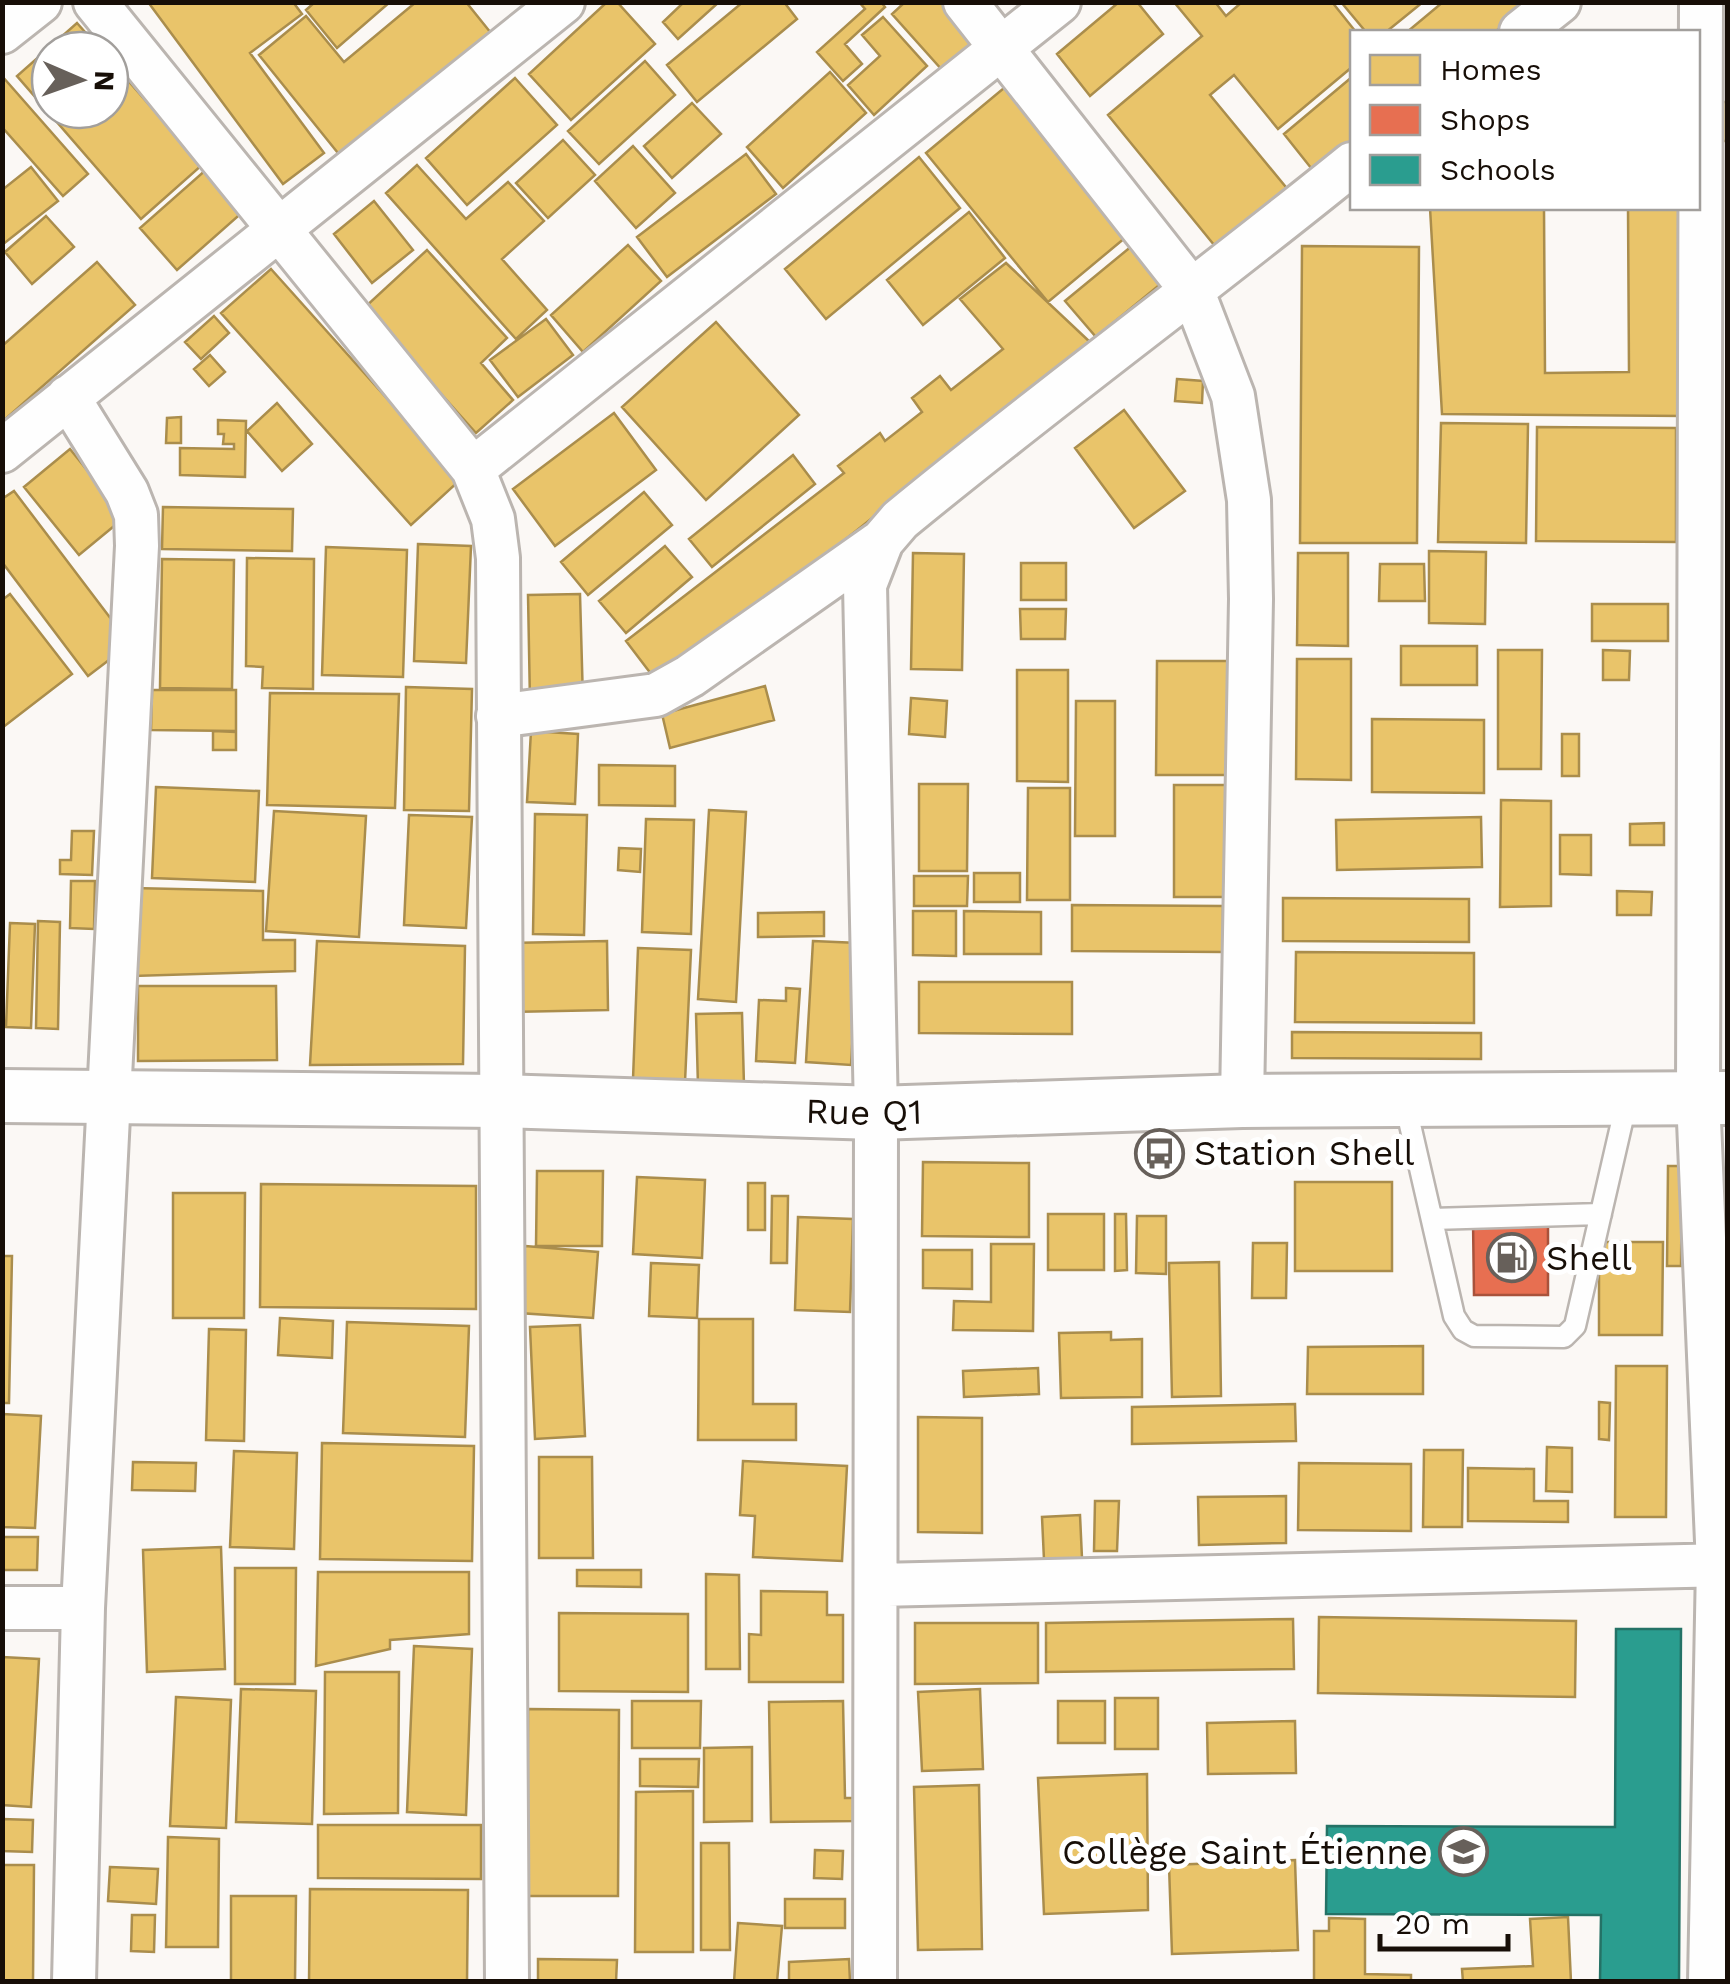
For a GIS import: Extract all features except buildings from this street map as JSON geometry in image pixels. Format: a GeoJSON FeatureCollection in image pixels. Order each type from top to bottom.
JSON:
{"type":"FeatureCollection","features":[{"type":"Feature","properties":{"kind":"street"},"geometry":{"type":"LineString","coordinates":[[2,32],[40,2]]}},
{"type":"Feature","properties":{"kind":"street"},"geometry":{"type":"LineString","coordinates":[[94,2],[474,469],[493,519],[498,558],[498,1101],[507,1982]]}},
{"type":"Feature","properties":{"kind":"street"},"geometry":{"type":"LineString","coordinates":[[2,451],[563,2]]}},
{"type":"Feature","properties":{"kind":"street"},"geometry":{"type":"LineString","coordinates":[[965,2],[1193,292],[1232,396],[1249,500],[1242,1101]]}},
{"type":"Feature","properties":{"kind":"street"},"geometry":{"type":"LineString","coordinates":[[474,469],[1058,2]]}},
{"type":"Feature","properties":{"kind":"street"},"geometry":{"type":"LineString","coordinates":[[1523,30],[1559,2]]}},
{"type":"Feature","properties":{"kind":"street"},"geometry":{"type":"LineString","coordinates":[[1701,2],[1713,1098],[1723,1565],[1719,1936],[1710,1982]]}},
{"type":"Feature","properties":{"kind":"street"},"geometry":{"type":"LineString","coordinates":[[498,716],[656,695],[758,632],[882,541],[900,520],[1049,398],[1193,292],[1350,166]]}},
{"type":"Feature","properties":{"kind":"street"},"geometry":{"type":"LineString","coordinates":[[68,397],[136,514],[83,1608],[74,1982]]}},
{"type":"Feature","properties":{"kind":"street"},"geometry":{"type":"LineString","coordinates":[[875,1982],[876,1113],[866,586],[882,541]]}},
{"type":"Feature","properties":{"kind":"street","name":"Rue Q1"},"geometry":{"type":"LineString","coordinates":[[2,1096],[498,1101],[876,1113],[1404,1098],[1713,1098]]}},
{"type":"Feature","properties":{"kind":"street"},"geometry":{"type":"LineString","coordinates":[[877,1585],[1723,1565]]}},
{"type":"Feature","properties":{"kind":"street"},"geometry":{"type":"LineString","coordinates":[[2,1608],[83,1608]]}},
{"type":"Feature","properties":{"kind":"lane"},"geometry":{"type":"LineString","coordinates":[[1404,1098],[1454,1316],[1463,1330],[1474,1336],[1564,1337],[1575,1326],[1627,1098]]}},
{"type":"Feature","properties":{"kind":"lane"},"geometry":{"type":"LineString","coordinates":[[1432,1219],[1601,1214]]}},
{"type":"Feature","properties":{"kind":"place","name":"Station Shell"},"geometry":{"type":"Point","coordinates":[1159,1153]}},
{"type":"Feature","properties":{"kind":"place","name":"Shell"},"geometry":{"type":"Point","coordinates":[1511,1258]}},
{"type":"Feature","properties":{"kind":"place","name":"Collège Saint Étienne"},"geometry":{"type":"Point","coordinates":[1463,1852]}}]}
